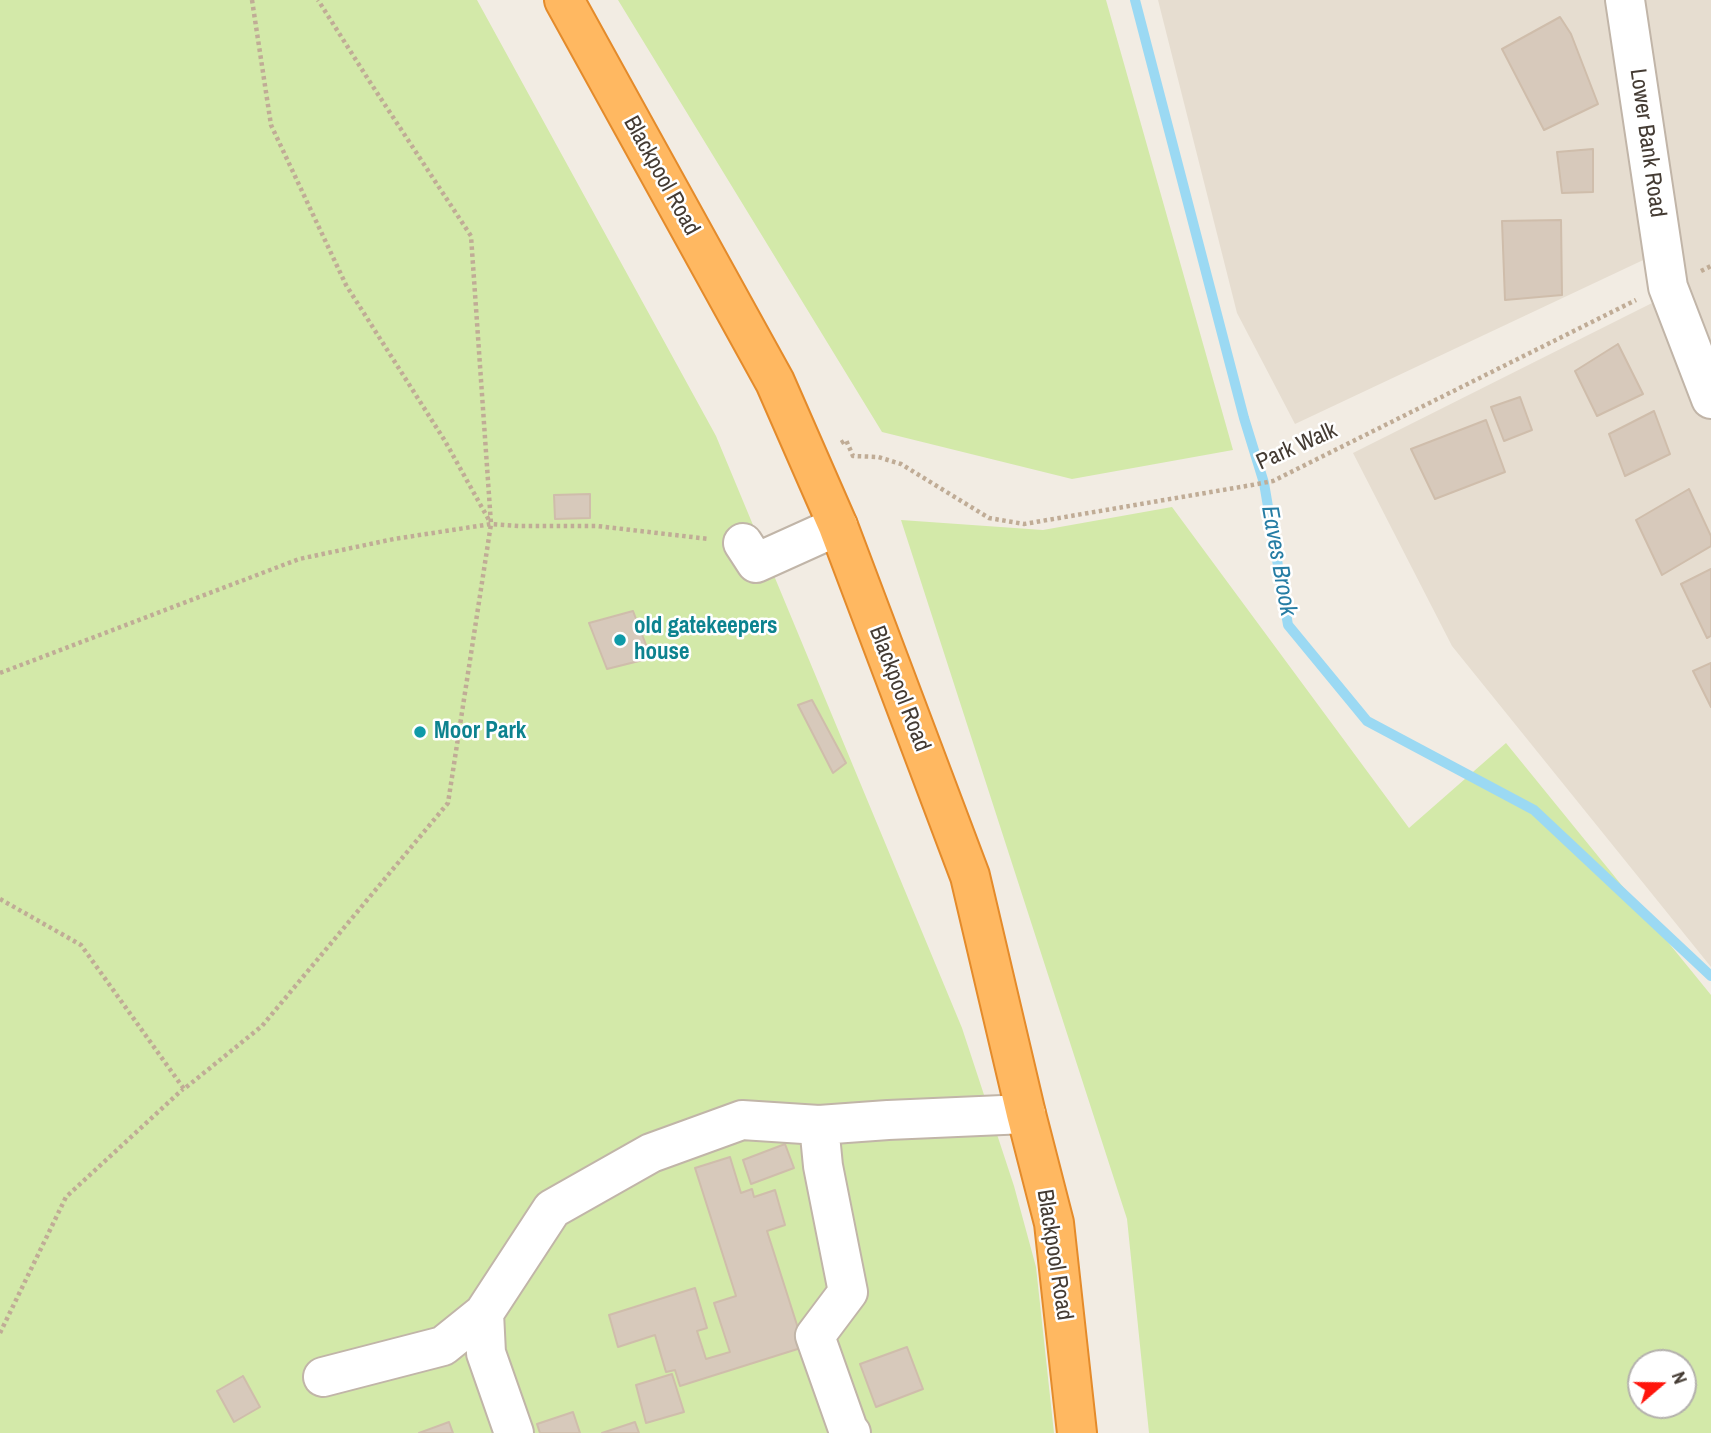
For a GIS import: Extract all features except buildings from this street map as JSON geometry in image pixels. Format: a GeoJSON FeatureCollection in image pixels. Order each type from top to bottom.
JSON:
{"type":"FeatureCollection","features":[{"type":"Feature","properties":{"kind":"highway","name":"Blackpool Road"},"geometry":{"type":"LineString","coordinates":[[564,0],[775,382],[838,526],[970,876],[1054,1223],[1077,1433]]}},
{"type":"Feature","properties":{"kind":"street","name":"Lower Bank Road"},"geometry":{"type":"LineString","coordinates":[[1625,0],[1668,287],[1711,399]]}},
{"type":"Feature","properties":{"kind":"street"},"geometry":{"type":"LineString","coordinates":[[743,543],[757,563],[838,526]]}},
{"type":"Feature","properties":{"kind":"street"},"geometry":{"type":"LineString","coordinates":[[323,1377],[443,1346],[484,1313],[552,1209],[651,1153],[742,1120],[819,1125],[1026,1114]]}},
{"type":"Feature","properties":{"kind":"street"},"geometry":{"type":"LineString","coordinates":[[819,1125],[823,1166],[848,1292],[815,1336],[851,1433]]}},
{"type":"Feature","properties":{"kind":"street"},"geometry":{"type":"LineString","coordinates":[[484,1313],[486,1353],[513,1433]]}},
{"type":"Feature","properties":{"kind":"path"},"geometry":{"type":"LineString","coordinates":[[252,0],[271,125],[346,285],[445,441],[491,524]]}},
{"type":"Feature","properties":{"kind":"path"},"geometry":{"type":"LineString","coordinates":[[0,1333],[66,1197],[184,1089],[262,1026],[448,803],[491,524],[471,236],[318,0]]}},
{"type":"Feature","properties":{"kind":"path","name":"Park Walk"},"geometry":{"type":"LineString","coordinates":[[846,440],[853,456],[878,457],[901,464],[989,519],[1024,524],[1273,481],[1648,294],[1711,266]]}},
{"type":"Feature","properties":{"kind":"path"},"geometry":{"type":"LineString","coordinates":[[0,673],[299,559],[394,539],[491,524],[597,526],[743,543]]}},
{"type":"Feature","properties":{"kind":"path"},"geometry":{"type":"LineString","coordinates":[[0,899],[81,945],[184,1089]]}},
{"type":"Feature","properties":{"kind":"shaded area"},"geometry":{"type":"Polygon","coordinates":[[[1158,0],[1711,0],[1711,967],[1452,646],[1353,453],[1660,299],[1656,254],[1295,424],[1237,313],[1158,0]]]}},
{"type":"Feature","properties":{"kind":"green space","name":"Moor Park"},"geometry":{"type":"Polygon","coordinates":[[[0,0],[477,0],[716,436],[962,1028],[1014,1186],[1036,1267],[1054,1433],[0,1433],[0,0]]]}},
{"type":"Feature","properties":{"kind":"green space"},"geometry":{"type":"Polygon","coordinates":[[[618,0],[1106,0],[1233,450],[1072,479],[882,432],[618,0]]]}},
{"type":"Feature","properties":{"kind":"green space"},"geometry":{"type":"Polygon","coordinates":[[[1172,507],[1409,828],[1506,743],[1711,995],[1711,1433],[1149,1433],[1127,1219],[901,520],[1043,530],[1172,507]]]}},
{"type":"Feature","properties":{"kind":"waterway","name":"Eaves Brook"},"geometry":{"type":"LineString","coordinates":[[1135,0],[1244,418],[1264,483],[1288,625],[1367,721],[1534,810],[1711,976]]}},
{"type":"Feature","properties":{"kind":"place","name":"old gatekeepers house"},"geometry":{"type":"Point","coordinates":[620,640]}},
{"type":"Feature","properties":{"kind":"place","name":"Moor Park"},"geometry":{"type":"Point","coordinates":[420,732]}}]}
